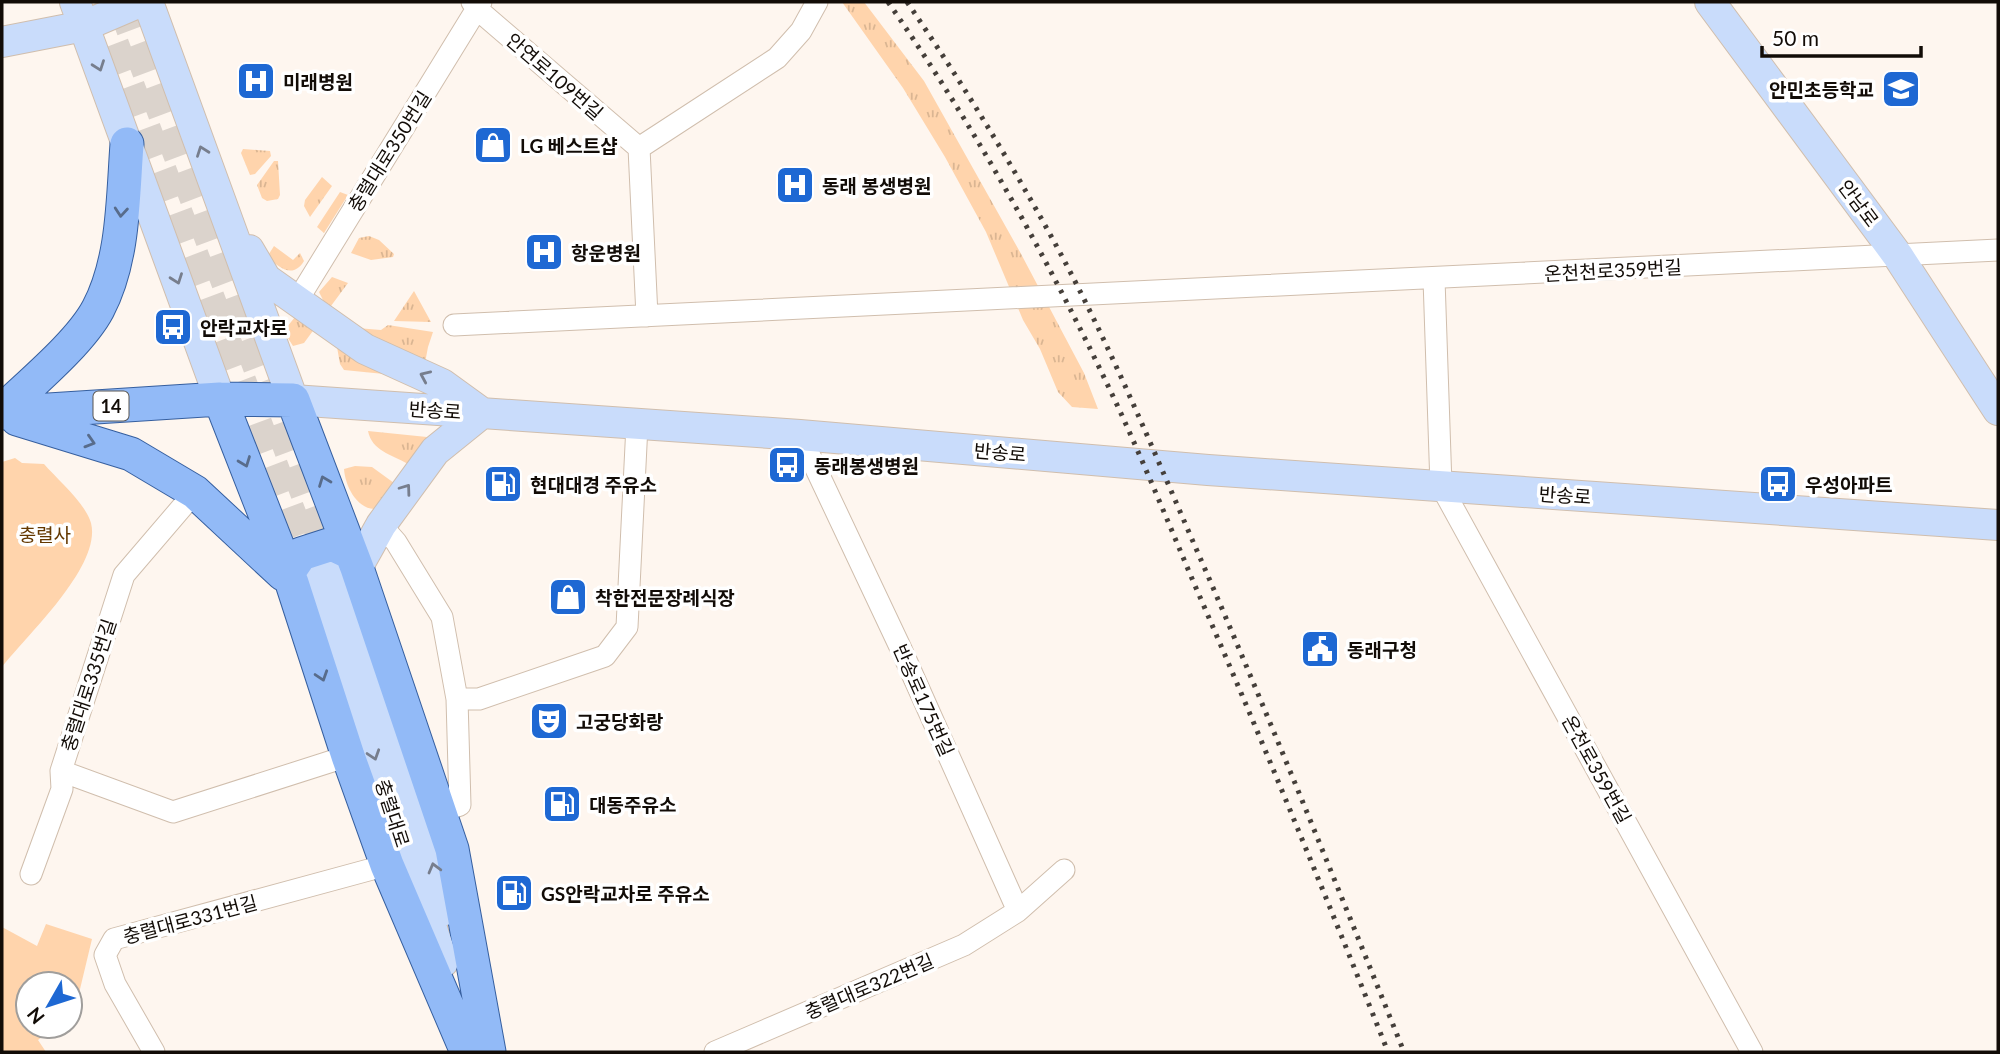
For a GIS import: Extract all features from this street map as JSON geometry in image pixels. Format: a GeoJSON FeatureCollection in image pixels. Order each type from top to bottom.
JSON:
{"type":"FeatureCollection","features":[{"type":"Feature","properties":{"kind":"main road"},"geometry":{"type":"LineString","coordinates":[[2,42],[79,14],[140,2]]}},
{"type":"Feature","properties":{"kind":"main road"},"geometry":{"type":"LineString","coordinates":[[148,2],[293,400],[323,570],[348,756],[387,865],[467,1052]]}},
{"type":"Feature","properties":{"kind":"main road","name":"안남로"},"geometry":{"type":"LineString","coordinates":[[1710,2],[1898,256],[1998,410]]}},
{"type":"Feature","properties":{"kind":"main road"},"geometry":{"type":"LineString","coordinates":[[79,14],[220,399],[323,570],[439,812],[452,849],[489,1052]]}},
{"type":"Feature","properties":{"kind":"main road"},"geometry":{"type":"LineString","coordinates":[[127,144],[117,255],[98,309],[71,344],[2,413],[131,454],[323,570]]}},
{"type":"Feature","properties":{"kind":"main road"},"geometry":{"type":"LineString","coordinates":[[218,198],[266,279],[365,349],[442,384],[482,413],[435,451],[381,525],[323,570]]}},
{"type":"Feature","properties":{"kind":"main road","name":"반송로"},"geometry":{"type":"LineString","coordinates":[[2,413],[220,399],[293,400],[800,435],[1208,470],[1998,525]]}},
{"type":"Feature","properties":{"kind":"main road","name":"충렬대로"},"geometry":{"type":"LineString","coordinates":[[323,570],[474,1052]]}},
{"type":"Feature","properties":{"kind":"main road","name":"충렬대로"},"geometry":{"type":"LineString","coordinates":[[323,570],[430,853],[482,1052]]}},
{"type":"Feature","properties":{"kind":"street"},"geometry":{"type":"LineString","coordinates":[[646,316],[639,148],[777,58],[801,31],[817,2]]}},
{"type":"Feature","properties":{"kind":"street","name":"안연로109번길"},"geometry":{"type":"LineString","coordinates":[[477,4],[639,148]]}},
{"type":"Feature","properties":{"kind":"street","name":"충렬대로350번길"},"geometry":{"type":"LineString","coordinates":[[297,301],[477,4]]}},
{"type":"Feature","properties":{"kind":"street","name":"온천천로359번길"},"geometry":{"type":"LineString","coordinates":[[454,325],[1998,250]]}},
{"type":"Feature","properties":{"kind":"street"},"geometry":{"type":"LineString","coordinates":[[1434,279],[1441,486]]}},
{"type":"Feature","properties":{"kind":"street"},"geometry":{"type":"LineString","coordinates":[[457,699],[479,699],[604,656],[627,627],[637,425]]}},
{"type":"Feature","properties":{"kind":"street","name":"반송로175번길"},"geometry":{"type":"LineString","coordinates":[[800,435],[901,649],[1018,911]]}},
{"type":"Feature","properties":{"kind":"street","name":"온천로359번길"},"geometry":{"type":"LineString","coordinates":[[1441,486],[1752,1052]]}},
{"type":"Feature","properties":{"kind":"street","name":"충렬대로335번길"},"geometry":{"type":"LineString","coordinates":[[195,492],[124,575],[61,771],[173,812],[348,756]]}},
{"type":"Feature","properties":{"kind":"street"},"geometry":{"type":"LineString","coordinates":[[381,525],[396,542],[442,617],[457,699],[460,805],[439,812]]}},
{"type":"Feature","properties":{"kind":"street"},"geometry":{"type":"LineString","coordinates":[[31,874],[62,789],[61,771]]}},
{"type":"Feature","properties":{"kind":"street","name":"충렬대로331번길"},"geometry":{"type":"LineString","coordinates":[[154,1052],[115,984],[105,955],[114,939],[387,865]]}},
{"type":"Feature","properties":{"kind":"street"},"geometry":{"type":"LineString","coordinates":[[1018,911],[1064,870]]}},
{"type":"Feature","properties":{"kind":"street","name":"충렬대로322번길"},"geometry":{"type":"LineString","coordinates":[[715,1052],[964,946],[1018,911]]}},
{"type":"Feature","properties":{"kind":"green space"},"geometry":{"type":"Polygon","coordinates":[[[842,2],[864,2],[924,81],[1020,252],[1084,373],[1098,409],[1072,407],[1058,392],[1040,349],[1023,320],[986,232],[945,157],[903,88],[842,2]]]}},
{"type":"Feature","properties":{"kind":"green space"},"geometry":{"type":"Polygon","coordinates":[[[243,149],[270,151],[271,156],[255,174],[250,175],[241,153],[243,149]]]}},
{"type":"Feature","properties":{"kind":"green space"},"geometry":{"type":"Polygon","coordinates":[[[274,161],[278,161],[280,195],[278,199],[267,201],[262,198],[257,185],[274,161]]]}},
{"type":"Feature","properties":{"kind":"green space"},"geometry":{"type":"Polygon","coordinates":[[[322,177],[332,186],[310,217],[304,206],[305,200],[322,177]]]}},
{"type":"Feature","properties":{"kind":"green space"},"geometry":{"type":"Polygon","coordinates":[[[340,192],[348,195],[324,233],[317,227],[340,192]]]}},
{"type":"Feature","properties":{"kind":"green space"},"geometry":{"type":"Polygon","coordinates":[[[369,236],[379,240],[394,254],[393,257],[371,260],[351,253],[359,238],[369,236]]]}},
{"type":"Feature","properties":{"kind":"green space"},"geometry":{"type":"Polygon","coordinates":[[[274,246],[293,260],[300,253],[304,261],[295,270],[282,268],[267,257],[274,246]]]}},
{"type":"Feature","properties":{"kind":"green space"},"geometry":{"type":"Polygon","coordinates":[[[332,277],[348,283],[328,310],[319,292],[332,277]]]}},
{"type":"Feature","properties":{"kind":"green space"},"geometry":{"type":"Polygon","coordinates":[[[414,291],[431,322],[394,321],[414,291]]]}},
{"type":"Feature","properties":{"kind":"green space"},"geometry":{"type":"Polygon","coordinates":[[[295,317],[315,328],[304,343],[293,346],[286,335],[287,327],[295,317]]]}},
{"type":"Feature","properties":{"kind":"green space"},"geometry":{"type":"Polygon","coordinates":[[[388,325],[433,332],[425,363],[357,328],[381,330],[388,325]]]}},
{"type":"Feature","properties":{"kind":"green space"},"geometry":{"type":"Polygon","coordinates":[[[337,347],[394,375],[344,370],[337,347]]]}},
{"type":"Feature","properties":{"kind":"green space"},"geometry":{"type":"Polygon","coordinates":[[[368,431],[427,437],[408,464],[378,448],[368,431]]]}},
{"type":"Feature","properties":{"kind":"green space","name":"충렬사"},"geometry":{"type":"Polygon","coordinates":[[[15,458],[22,463],[44,464],[70,492],[88,516],[91,523],[91,540],[85,559],[60,600],[2,667],[2,462],[15,458]]]}},
{"type":"Feature","properties":{"kind":"green space"},"geometry":{"type":"Polygon","coordinates":[[[355,466],[372,467],[394,483],[383,502],[374,509],[362,505],[349,488],[344,469],[355,466]]]}},
{"type":"Feature","properties":{"kind":"green space"},"geometry":{"type":"Polygon","coordinates":[[[46,924],[92,939],[84,972],[84,970],[14,970],[14,1040],[38,1040],[46,1052],[2,1052],[2,927],[37,946],[46,924]]]}},
{"type":"Feature","properties":{"kind":"tunnel"},"geometry":{"type":"LineString","coordinates":[[98,2],[314,574]]}},
{"type":"Feature","properties":{"kind":"tunnel"},"geometry":{"type":"LineString","coordinates":[[121,2],[333,567]]}},
{"type":"Feature","properties":{"kind":"railway"},"geometry":{"type":"LineString","coordinates":[[888,2],[921,50],[1012,201],[1068,304],[1119,409],[1268,757],[1388,1052]]}},
{"type":"Feature","properties":{"kind":"railway"},"geometry":{"type":"LineString","coordinates":[[907,2],[964,88],[1017,176],[1073,277],[1114,361],[1258,695],[1404,1052]]}},
{"type":"Feature","properties":{"kind":"place","name":"미래병원"},"geometry":{"type":"Point","coordinates":[256,81]}},
{"type":"Feature","properties":{"kind":"place","name":"안민초등학교"},"geometry":{"type":"Point","coordinates":[1901,89]}},
{"type":"Feature","properties":{"kind":"place","name":"LG 베스트샵"},"geometry":{"type":"Point","coordinates":[493,145]}},
{"type":"Feature","properties":{"kind":"place","name":"동래 봉생병원"},"geometry":{"type":"Point","coordinates":[795,185]}},
{"type":"Feature","properties":{"kind":"place","name":"항운병원"},"geometry":{"type":"Point","coordinates":[544,252]}},
{"type":"Feature","properties":{"kind":"place","name":"안락교차로"},"geometry":{"type":"Point","coordinates":[173,327]}},
{"type":"Feature","properties":{"kind":"place","name":"동래봉생병원"},"geometry":{"type":"Point","coordinates":[787,465]}},
{"type":"Feature","properties":{"kind":"place","name":"현대대경 주유소"},"geometry":{"type":"Point","coordinates":[503,484]}},
{"type":"Feature","properties":{"kind":"place","name":"우성아파트"},"geometry":{"type":"Point","coordinates":[1778,484]}},
{"type":"Feature","properties":{"kind":"place","name":"착한전문장례식장"},"geometry":{"type":"Point","coordinates":[568,597]}},
{"type":"Feature","properties":{"kind":"place","name":"동래구청"},"geometry":{"type":"Point","coordinates":[1320,649]}},
{"type":"Feature","properties":{"kind":"place","name":"고궁당화랑"},"geometry":{"type":"Point","coordinates":[549,721]}},
{"type":"Feature","properties":{"kind":"place","name":"대동주유소"},"geometry":{"type":"Point","coordinates":[562,804]}},
{"type":"Feature","properties":{"kind":"place","name":"GS안락교차로 주유소"},"geometry":{"type":"Point","coordinates":[514,893]}}]}
